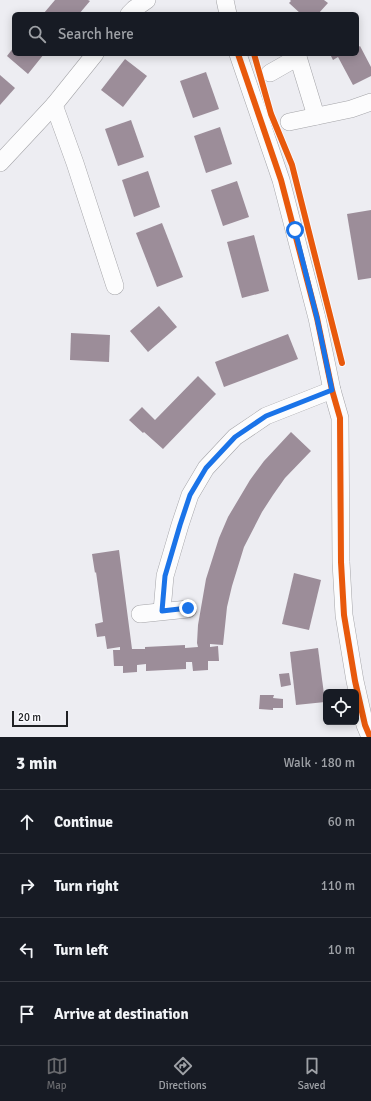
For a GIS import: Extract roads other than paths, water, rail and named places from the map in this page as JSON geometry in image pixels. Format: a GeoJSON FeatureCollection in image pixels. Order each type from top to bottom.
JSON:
{"type":"FeatureCollection","features":[{"type":"Feature","properties":{"kind":"street"},"geometry":{"type":"LineString","coordinates":[[131,12],[147,0]]}},
{"type":"Feature","properties":{"kind":"street"},"geometry":{"type":"LineString","coordinates":[[225,0],[228,12]]}},
{"type":"Feature","properties":{"kind":"street"},"geometry":{"type":"LineString","coordinates":[[0,163],[54,105],[92,56]]}},
{"type":"Feature","properties":{"kind":"street"},"geometry":{"type":"LineString","coordinates":[[239,56],[281,180],[317,318],[332,390],[340,418],[341,562],[344,615],[355,681],[365,725],[370,737]]}},
{"type":"Feature","properties":{"kind":"street"},"geometry":{"type":"LineString","coordinates":[[270,73],[296,56]]}},
{"type":"Feature","properties":{"kind":"street"},"geometry":{"type":"LineString","coordinates":[[297,56],[316,116]]}},
{"type":"Feature","properties":{"kind":"street"},"geometry":{"type":"LineString","coordinates":[[289,122],[351,109],[371,102]]}},
{"type":"Feature","properties":{"kind":"street"},"geometry":{"type":"LineString","coordinates":[[54,105],[75,163],[115,286]]}},
{"type":"Feature","properties":{"kind":"street"},"geometry":{"type":"LineString","coordinates":[[162,611],[165,576],[180,525],[190,495],[206,468],[235,437],[266,416],[332,390]]}},
{"type":"Feature","properties":{"kind":"street"},"geometry":{"type":"LineString","coordinates":[[140,614],[188,608]]}}]}
